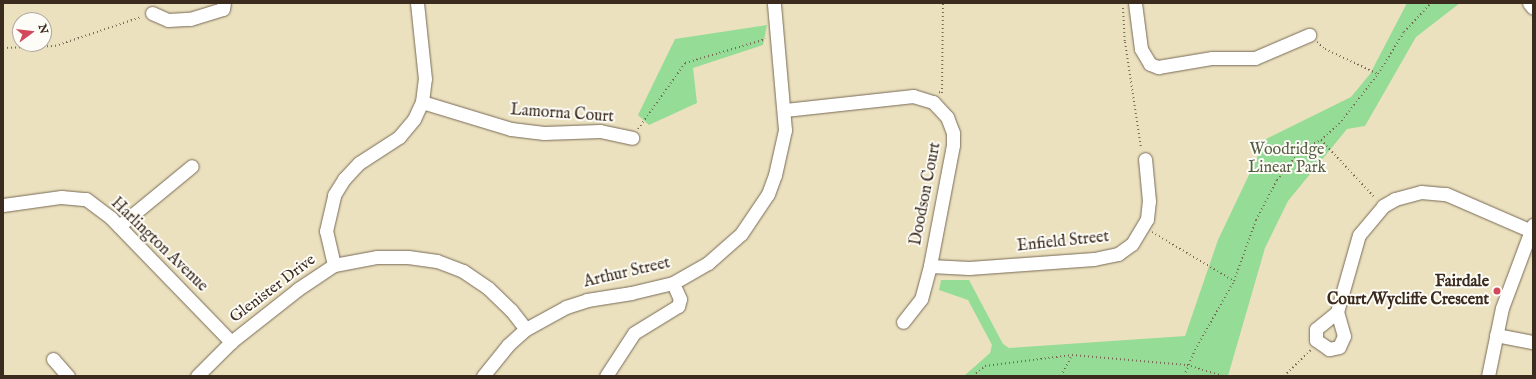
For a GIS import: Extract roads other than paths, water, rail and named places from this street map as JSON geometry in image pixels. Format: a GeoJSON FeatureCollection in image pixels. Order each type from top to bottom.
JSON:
{"type":"FeatureCollection","features":[{"type":"Feature","properties":{"kind":"street"},"geometry":{"type":"LineString","coordinates":[[152,13],[168,20],[190,19],[223,9],[224,3]]}},
{"type":"Feature","properties":{"kind":"street"},"geometry":{"type":"LineString","coordinates":[[334,265],[326,231],[334,195],[344,179],[359,163],[399,137],[414,119],[422,102],[425,79],[418,3]]}},
{"type":"Feature","properties":{"kind":"street","name":"Arthur Street"},"geometry":{"type":"LineString","coordinates":[[482,376],[508,345],[526,329],[566,307],[586,300],[631,293],[673,282],[719,254],[741,234],[755,214],[775,175],[785,130],[785,110],[774,3]]}},
{"type":"Feature","properties":{"kind":"street"},"geometry":{"type":"LineString","coordinates":[[1135,3],[1141,49],[1150,64],[1166,67],[1212,58],[1255,58],[1309,35]]}},
{"type":"Feature","properties":{"kind":"street"},"geometry":{"type":"LineString","coordinates":[[1529,3],[1533,8]]}},
{"type":"Feature","properties":{"kind":"street","name":"Doodson Court"},"geometry":{"type":"LineString","coordinates":[[785,110],[913,96],[926,98],[938,106],[951,125],[954,139],[930,266],[921,299],[903,322]]}},
{"type":"Feature","properties":{"kind":"street","name":"Lamorna Court"},"geometry":{"type":"LineString","coordinates":[[422,102],[511,129],[544,132],[600,131],[632,138]]}},
{"type":"Feature","properties":{"kind":"street","name":"Enfield Street"},"geometry":{"type":"LineString","coordinates":[[930,266],[969,268],[1100,258],[1118,254],[1132,244],[1147,219],[1149,201],[1145,159]]}},
{"type":"Feature","properties":{"kind":"street"},"geometry":{"type":"LineString","coordinates":[[119,226],[192,166]]}},
{"type":"Feature","properties":{"kind":"street"},"geometry":{"type":"LineString","coordinates":[[1338,312],[1316,329],[1315,336],[1319,343],[1329,348],[1342,343],[1344,336],[1338,312],[1359,235],[1382,206],[1395,200],[1421,192],[1446,194],[1532,228],[1502,308],[1488,376]]}},
{"type":"Feature","properties":{"kind":"street","name":"Harlington Avenue"},"geometry":{"type":"LineString","coordinates":[[3,206],[61,197],[86,199],[119,226],[231,342]]}},
{"type":"Feature","properties":{"kind":"street","name":"Glenister Drive"},"geometry":{"type":"LineString","coordinates":[[197,376],[231,342],[298,289],[334,265],[376,257],[408,257],[437,261],[463,271],[488,288],[511,310],[526,329]]}},
{"type":"Feature","properties":{"kind":"street"},"geometry":{"type":"LineString","coordinates":[[606,376],[634,333],[678,306],[680,299],[673,282]]}},
{"type":"Feature","properties":{"kind":"street"},"geometry":{"type":"LineString","coordinates":[[1496,335],[1533,342]]}},
{"type":"Feature","properties":{"kind":"street"},"geometry":{"type":"LineString","coordinates":[[53,359],[68,376]]}},
{"type":"Feature","properties":{"kind":"place","name":"Fairdale Court/Wycliffe Crescent"},"geometry":{"type":"Point","coordinates":[1497,291]}},
{"type":"Feature","properties":{"kind":"park label","name":"Woodridge Linear Park"},"geometry":{"type":"Point","coordinates":[1287,159]}}]}
